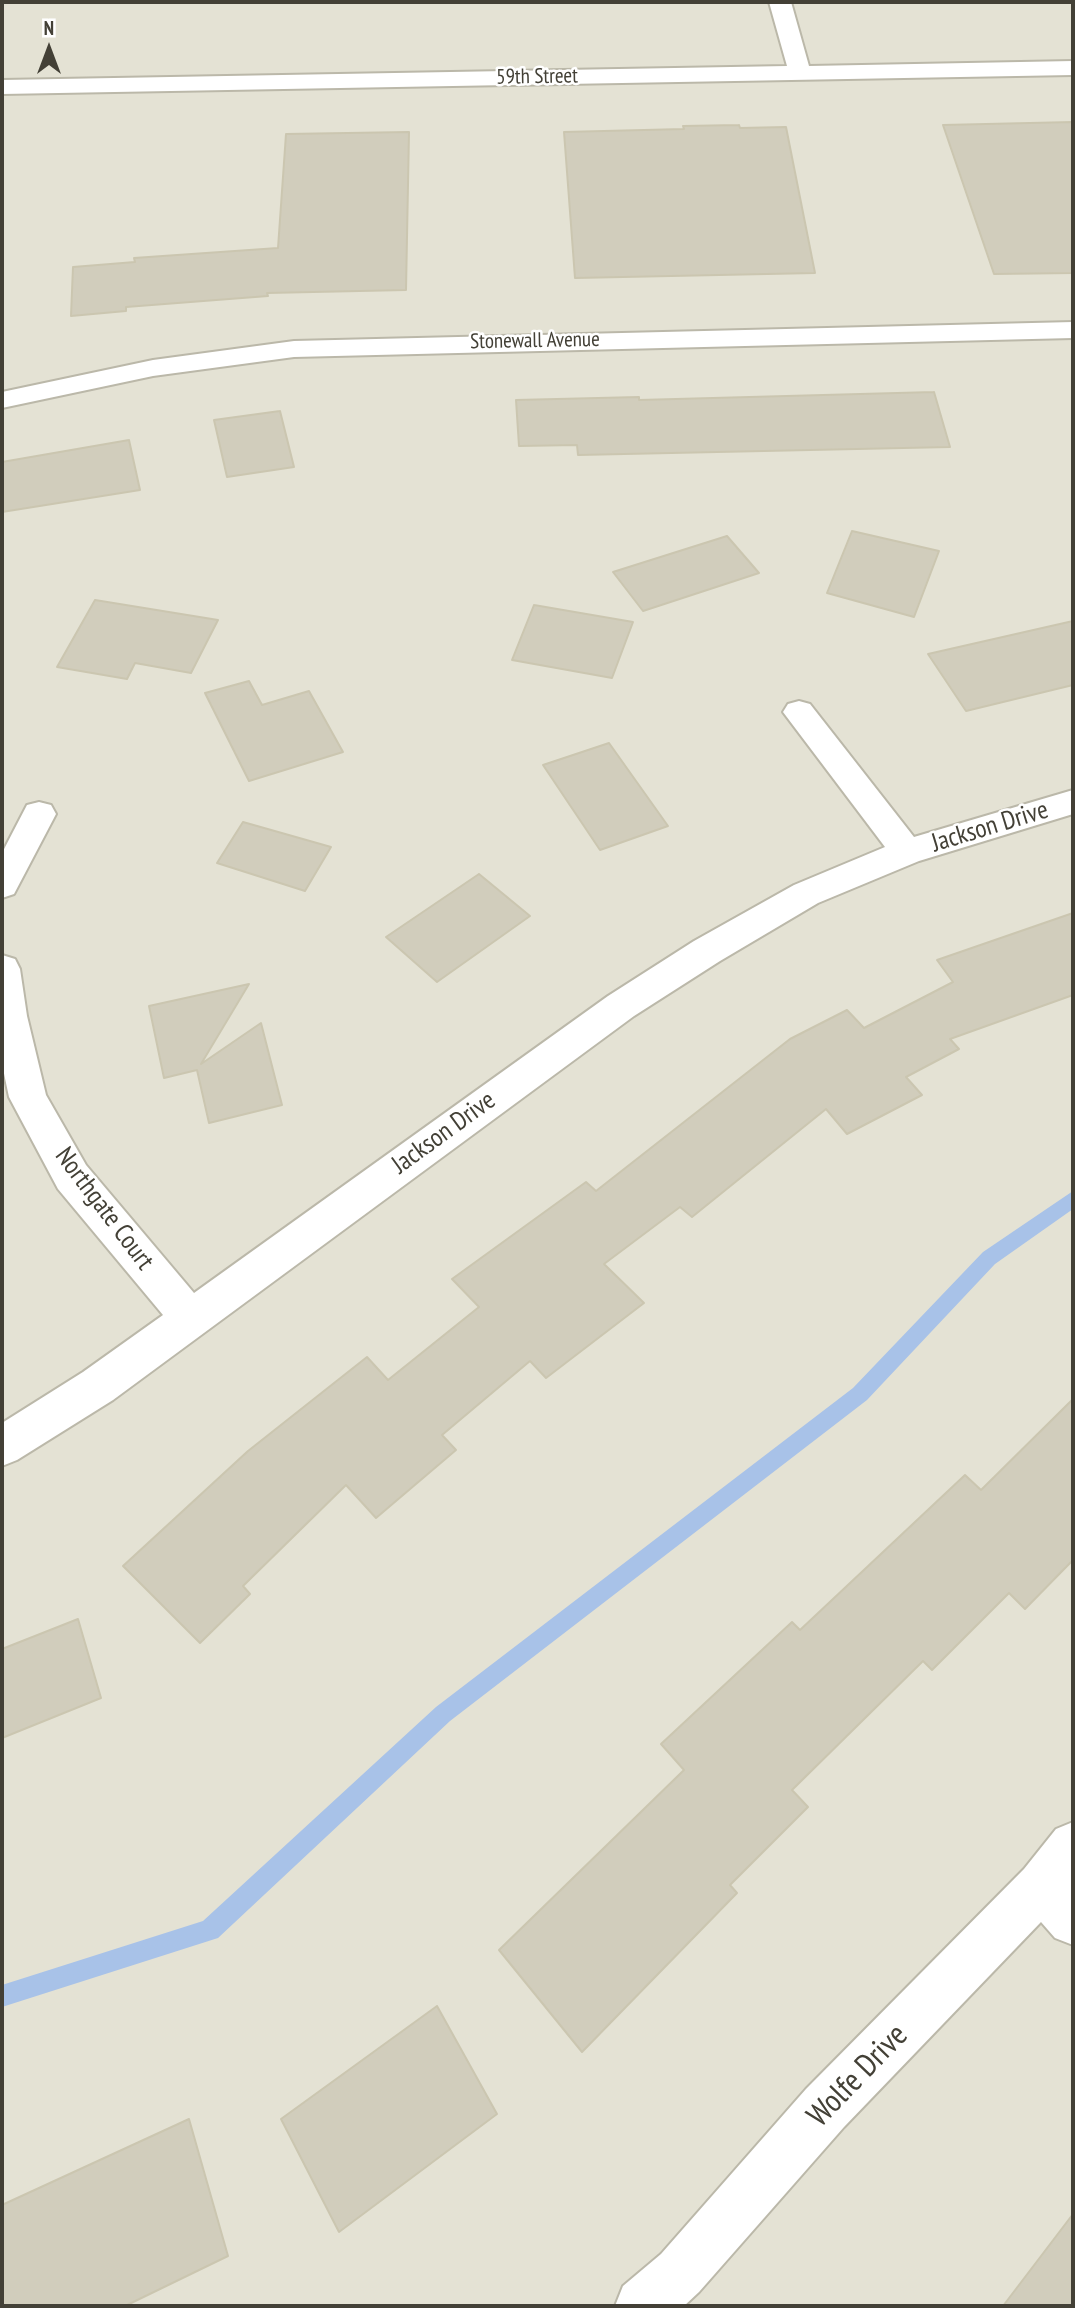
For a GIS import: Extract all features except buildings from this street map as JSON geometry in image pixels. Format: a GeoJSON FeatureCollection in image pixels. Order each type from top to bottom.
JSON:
{"type":"FeatureCollection","features":[{"type":"Feature","properties":{"kind":"street"},"geometry":{"type":"LineString","coordinates":[[779,2],[800,73]]}},
{"type":"Feature","properties":{"kind":"street","name":"59th Street"},"geometry":{"type":"LineString","coordinates":[[2,87],[1073,68]]}},
{"type":"Feature","properties":{"kind":"street","name":"Stonewall Avenue"},"geometry":{"type":"LineString","coordinates":[[2,400],[153,368],[295,349],[391,344],[1073,330]]}},
{"type":"Feature","properties":{"kind":"street","name":"Jackson Drive"},"geometry":{"type":"LineString","coordinates":[[799,712],[907,852]]}},
{"type":"Feature","properties":{"kind":"street","name":"Jackson Drive"},"geometry":{"type":"LineString","coordinates":[[2,1446],[98,1386],[621,1006],[806,894],[907,852],[1073,802]]}},
{"type":"Feature","properties":{"kind":"street"},"geometry":{"type":"LineString","coordinates":[[2,885],[39,814]]}},
{"type":"Feature","properties":{"kind":"street","name":"Northgate Court"},"geometry":{"type":"LineString","coordinates":[[2,969],[9,1016],[28,1097],[72,1177],[191,1319]]}},
{"type":"Feature","properties":{"kind":"street","name":"Wolfe Drive"},"geometry":{"type":"LineString","coordinates":[[643,2306],[680,2273],[825,2108],[1057,1903],[1073,1846]]}},
{"type":"Feature","properties":{"kind":"shaded area"},"geometry":{"type":"Polygon","coordinates":[[[2,2],[1073,2],[1073,2306],[2,2306],[2,2]]]}},
{"type":"Feature","properties":{"kind":"waterway"},"geometry":{"type":"LineString","coordinates":[[2,1996],[210,1930],[443,1714],[860,1394],[989,1258],[1073,1199]]}}]}
